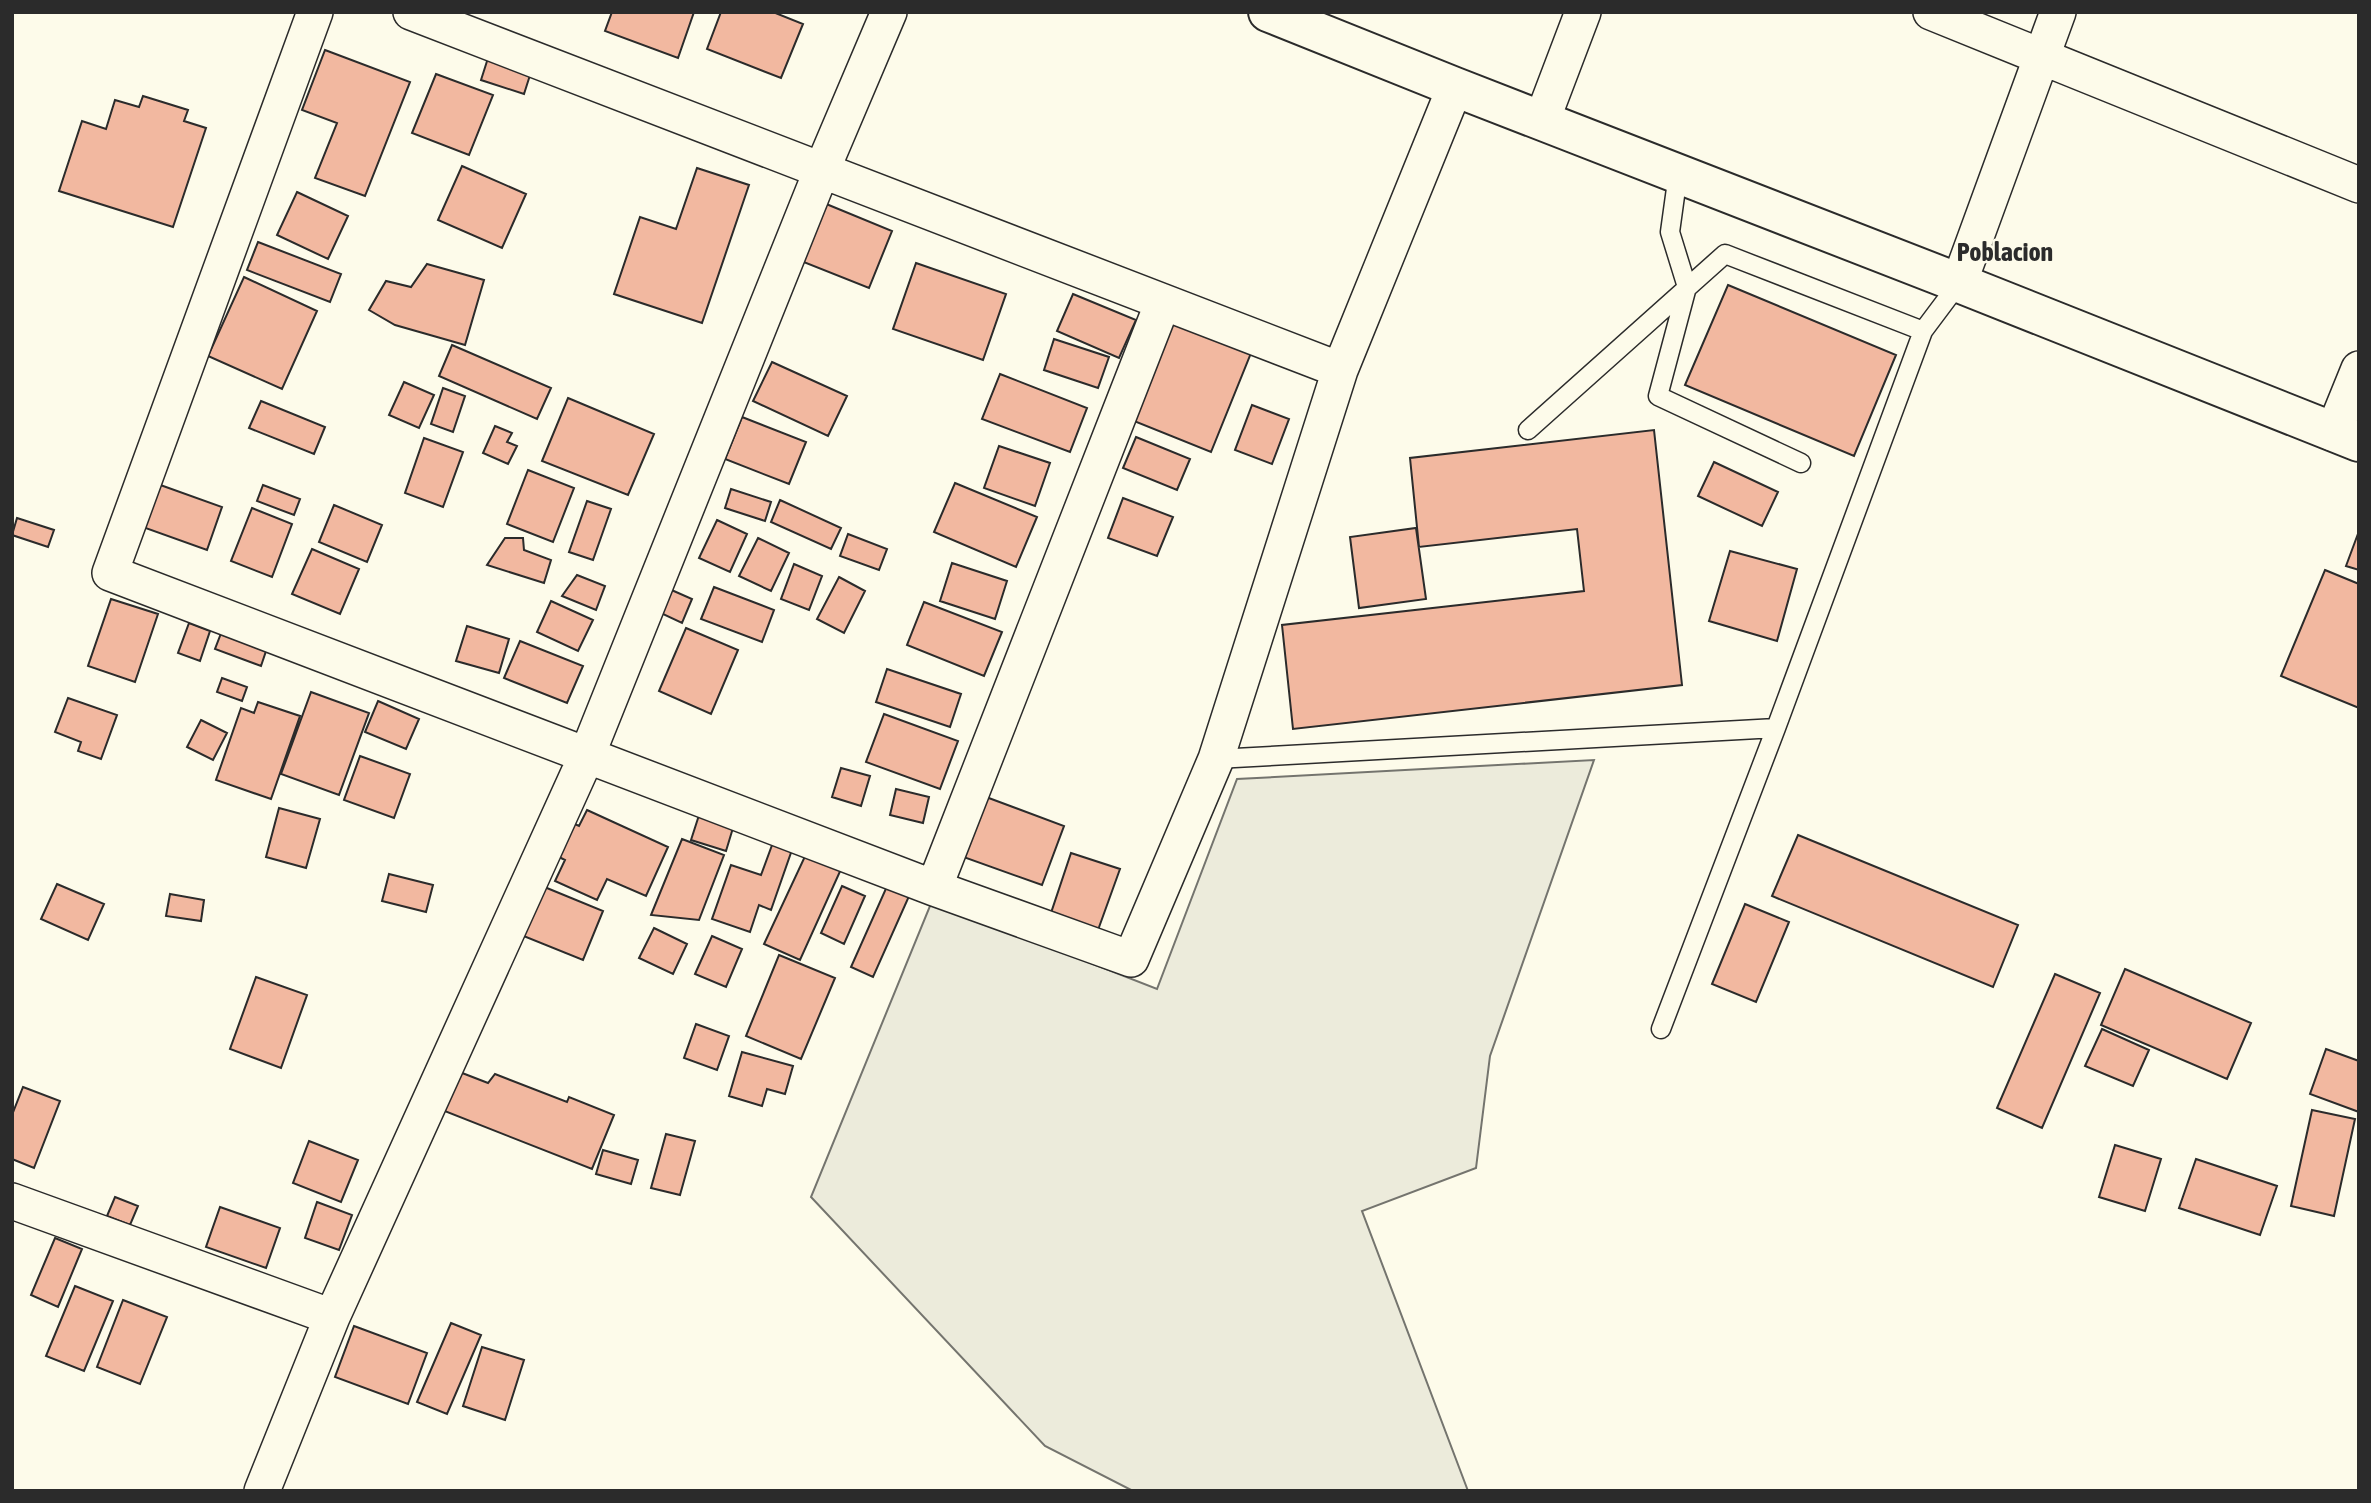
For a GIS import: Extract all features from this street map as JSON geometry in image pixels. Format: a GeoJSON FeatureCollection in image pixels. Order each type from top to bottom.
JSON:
{"type":"FeatureCollection","features":[{"type":"Feature","properties":{"kind":"street"},"geometry":{"type":"LineString","coordinates":[[315,12],[110,573],[934,888],[1131,959],[1216,759],[1340,370],[1455,88]]}},
{"type":"Feature","properties":{"kind":"street"},"geometry":{"type":"LineString","coordinates":[[411,12],[1340,370]]}},
{"type":"Feature","properties":{"kind":"street"},"geometry":{"type":"LineString","coordinates":[[262,1491],[332,1317],[587,755],[821,172],[889,12]]}},
{"type":"Feature","properties":{"kind":"street"},"geometry":{"type":"LineString","coordinates":[[1268,12],[2346,438],[2359,369]]}},
{"type":"Feature","properties":{"kind":"street"},"geometry":{"type":"LineString","coordinates":[[1542,120],[1583,12]]}},
{"type":"Feature","properties":{"kind":"street"},"geometry":{"type":"LineString","coordinates":[[1931,12],[2359,185]]}},
{"type":"Feature","properties":{"kind":"street"},"geometry":{"type":"LineString","coordinates":[[1958,283],[2058,12]]}},
{"type":"Feature","properties":{"kind":"street"},"geometry":{"type":"LineString","coordinates":[[934,888],[1163,302]]}},
{"type":"Feature","properties":{"kind":"street"},"geometry":{"type":"LineString","coordinates":[[12,1201],[332,1317]]}},
{"type":"Feature","properties":{"kind":"lane"},"geometry":{"type":"LineString","coordinates":[[1678,174],[1671,232],[1687,287],[1658,396],[1801,463]]}},
{"type":"Feature","properties":{"kind":"lane"},"geometry":{"type":"LineString","coordinates":[[1528,430],[1726,254],[1923,331]]}},
{"type":"Feature","properties":{"kind":"lane"},"geometry":{"type":"LineString","coordinates":[[1661,1030],[1923,331],[1958,283]]}},
{"type":"Feature","properties":{"kind":"lane"},"geometry":{"type":"LineString","coordinates":[[1216,759],[1776,728]]}},
{"type":"Feature","properties":{"kind":"shaded area"},"geometry":{"type":"Polygon","coordinates":[[[1594,760],[1490,1056],[1476,1168],[1362,1211],[1468,1491],[1133,1491],[1045,1446],[811,1197],[932,901],[1157,989],[1237,779],[1594,760]]]}},
{"type":"Feature","properties":{"kind":"building"},"geometry":{"type":"Polygon","coordinates":[[[612,12],[694,12],[678,58],[605,31],[612,12]]]}},
{"type":"Feature","properties":{"kind":"building"},"geometry":{"type":"Polygon","coordinates":[[[721,12],[773,12],[803,24],[781,78],[707,49],[721,12]]]}},
{"type":"Feature","properties":{"kind":"building"},"geometry":{"type":"Polygon","coordinates":[[[325,50],[410,82],[365,196],[315,178],[337,123],[302,110],[325,50]]]}},
{"type":"Feature","properties":{"kind":"building"},"geometry":{"type":"Polygon","coordinates":[[[488,58],[531,72],[524,94],[481,80],[488,58]]]}},
{"type":"Feature","properties":{"kind":"building"},"geometry":{"type":"Polygon","coordinates":[[[436,74],[493,95],[469,155],[412,133],[436,74]]]}},
{"type":"Feature","properties":{"kind":"building"},"geometry":{"type":"Polygon","coordinates":[[[143,96],[188,110],[184,121],[206,128],[173,227],[59,191],[82,121],[106,129],[115,100],[139,107],[143,96]]]}},
{"type":"Feature","properties":{"kind":"building"},"geometry":{"type":"Polygon","coordinates":[[[462,166],[526,194],[502,248],[438,220],[462,166]]]}},
{"type":"Feature","properties":{"kind":"building"},"geometry":{"type":"Polygon","coordinates":[[[697,168],[749,185],[702,323],[614,294],[640,217],[676,229],[697,168]]]}},
{"type":"Feature","properties":{"kind":"building"},"geometry":{"type":"Polygon","coordinates":[[[297,192],[348,216],[328,259],[277,235],[297,192]]]}},
{"type":"Feature","properties":{"kind":"building"},"geometry":{"type":"Polygon","coordinates":[[[819,201],[892,231],[869,288],[796,259],[819,201]]]}},
{"type":"Feature","properties":{"kind":"building"},"geometry":{"type":"Polygon","coordinates":[[[258,242],[341,274],[330,302],[247,270],[258,242]]]}},
{"type":"Feature","properties":{"kind":"building"},"geometry":{"type":"Polygon","coordinates":[[[916,263],[1006,294],[983,360],[893,329],[916,263]]]}},
{"type":"Feature","properties":{"kind":"building"},"geometry":{"type":"Polygon","coordinates":[[[427,264],[484,280],[465,345],[395,325],[369,310],[386,281],[411,287],[427,264]]]}},
{"type":"Feature","properties":{"kind":"building"},"geometry":{"type":"Polygon","coordinates":[[[244,277],[317,311],[282,389],[208,356],[244,277]]]}},
{"type":"Feature","properties":{"kind":"building"},"geometry":{"type":"Polygon","coordinates":[[[1728,285],[1896,355],[1854,456],[1685,385],[1728,285]]]}},
{"type":"Feature","properties":{"kind":"building"},"geometry":{"type":"Polygon","coordinates":[[[1073,294],[1136,320],[1119,358],[1057,331],[1073,294]]]}},
{"type":"Feature","properties":{"kind":"building"},"geometry":{"type":"Polygon","coordinates":[[[1165,313],[1253,348],[1211,452],[1124,417],[1165,313]]]}},
{"type":"Feature","properties":{"kind":"building"},"geometry":{"type":"Polygon","coordinates":[[[1054,339],[1109,357],[1098,388],[1044,370],[1054,339]]]}},
{"type":"Feature","properties":{"kind":"building"},"geometry":{"type":"Polygon","coordinates":[[[452,345],[551,388],[537,419],[439,376],[452,345]]]}},
{"type":"Feature","properties":{"kind":"building"},"geometry":{"type":"Polygon","coordinates":[[[772,362],[847,396],[828,436],[753,401],[772,362]]]}},
{"type":"Feature","properties":{"kind":"building"},"geometry":{"type":"Polygon","coordinates":[[[1000,374],[1087,408],[1070,452],[982,419],[1000,374]]]}},
{"type":"Feature","properties":{"kind":"building"},"geometry":{"type":"Polygon","coordinates":[[[404,382],[434,395],[419,428],[389,415],[404,382]]]}},
{"type":"Feature","properties":{"kind":"building"},"geometry":{"type":"Polygon","coordinates":[[[443,388],[465,396],[453,432],[431,424],[443,388]]]}},
{"type":"Feature","properties":{"kind":"building"},"geometry":{"type":"Polygon","coordinates":[[[568,398],[654,434],[628,495],[542,461],[568,398]]]}},
{"type":"Feature","properties":{"kind":"building"},"geometry":{"type":"Polygon","coordinates":[[[261,401],[325,427],[314,454],[249,428],[261,401]]]}},
{"type":"Feature","properties":{"kind":"building"},"geometry":{"type":"Polygon","coordinates":[[[1252,405],[1289,419],[1272,464],[1235,450],[1252,405]]]}},
{"type":"Feature","properties":{"kind":"building"},"geometry":{"type":"Polygon","coordinates":[[[742,417],[806,442],[789,484],[725,459],[742,417]]]}},
{"type":"Feature","properties":{"kind":"building"},"geometry":{"type":"Polygon","coordinates":[[[495,426],[512,433],[507,442],[517,446],[508,464],[483,453],[495,426]]]}},
{"type":"Feature","properties":{"kind":"building"},"geometry":{"type":"Polygon","coordinates":[[[1654,430],[1682,685],[1293,729],[1282,625],[1584,591],[1577,529],[1419,547],[1410,458],[1654,430]]]}},
{"type":"Feature","properties":{"kind":"building"},"geometry":{"type":"Polygon","coordinates":[[[1136,437],[1190,459],[1177,490],[1123,468],[1136,437]]]}},
{"type":"Feature","properties":{"kind":"building"},"geometry":{"type":"Polygon","coordinates":[[[424,438],[463,452],[443,507],[405,493],[424,438]]]}},
{"type":"Feature","properties":{"kind":"building"},"geometry":{"type":"Polygon","coordinates":[[[999,446],[1050,463],[1035,506],[984,488],[999,446]]]}},
{"type":"Feature","properties":{"kind":"building"},"geometry":{"type":"Polygon","coordinates":[[[1714,462],[1778,492],[1762,526],[1698,496],[1714,462]]]}},
{"type":"Feature","properties":{"kind":"building"},"geometry":{"type":"Polygon","coordinates":[[[528,470],[574,488],[553,542],[507,524],[528,470]]]}},
{"type":"Feature","properties":{"kind":"building"},"geometry":{"type":"Polygon","coordinates":[[[152,482],[222,507],[207,550],[137,525],[152,482]]]}},
{"type":"Feature","properties":{"kind":"building"},"geometry":{"type":"Polygon","coordinates":[[[955,483],[1037,517],[1016,567],[934,532],[955,483]]]}},
{"type":"Feature","properties":{"kind":"building"},"geometry":{"type":"Polygon","coordinates":[[[263,485],[300,499],[294,515],[257,501],[263,485]]]}},
{"type":"Feature","properties":{"kind":"building"},"geometry":{"type":"Polygon","coordinates":[[[731,489],[771,502],[765,521],[725,508],[731,489]]]}},
{"type":"Feature","properties":{"kind":"building"},"geometry":{"type":"Polygon","coordinates":[[[1123,498],[1173,517],[1157,556],[1108,538],[1123,498]]]}},
{"type":"Feature","properties":{"kind":"building"},"geometry":{"type":"Polygon","coordinates":[[[780,500],[841,528],[831,549],[771,522],[780,500]]]}},
{"type":"Feature","properties":{"kind":"building"},"geometry":{"type":"Polygon","coordinates":[[[587,501],[611,509],[593,560],[569,552],[587,501]]]}},
{"type":"Feature","properties":{"kind":"building"},"geometry":{"type":"Polygon","coordinates":[[[334,505],[382,525],[367,562],[319,542],[334,505]]]}},
{"type":"Feature","properties":{"kind":"building"},"geometry":{"type":"Polygon","coordinates":[[[252,508],[292,524],[272,577],[231,561],[252,508]]]}},
{"type":"Feature","properties":{"kind":"building"},"geometry":{"type":"Polygon","coordinates":[[[17,518],[54,530],[48,547],[12,535],[17,518]]]}},
{"type":"Feature","properties":{"kind":"building"},"geometry":{"type":"Polygon","coordinates":[[[717,520],[747,534],[730,572],[699,558],[717,520]]]}},
{"type":"Feature","properties":{"kind":"building"},"geometry":{"type":"Polygon","coordinates":[[[1416,528],[1426,599],[1359,608],[1350,537],[1416,528]]]}},
{"type":"Feature","properties":{"kind":"building"},"geometry":{"type":"Polygon","coordinates":[[[2359,531],[2359,570],[2346,566],[2359,531]]]}},
{"type":"Feature","properties":{"kind":"building"},"geometry":{"type":"Polygon","coordinates":[[[848,534],[887,549],[879,570],[840,556],[848,534]]]}},
{"type":"Feature","properties":{"kind":"building"},"geometry":{"type":"Polygon","coordinates":[[[505,538],[523,538],[524,550],[551,560],[544,583],[487,565],[505,538]]]}},
{"type":"Feature","properties":{"kind":"building"},"geometry":{"type":"Polygon","coordinates":[[[758,538],[789,553],[771,591],[739,576],[758,538]]]}},
{"type":"Feature","properties":{"kind":"building"},"geometry":{"type":"Polygon","coordinates":[[[312,549],[359,569],[340,614],[292,594],[312,549]]]}},
{"type":"Feature","properties":{"kind":"building"},"geometry":{"type":"Polygon","coordinates":[[[1730,551],[1797,569],[1777,641],[1709,621],[1730,551]]]}},
{"type":"Feature","properties":{"kind":"building"},"geometry":{"type":"Polygon","coordinates":[[[952,563],[1007,581],[995,619],[940,601],[952,563]]]}},
{"type":"Feature","properties":{"kind":"building"},"geometry":{"type":"Polygon","coordinates":[[[794,564],[822,576],[809,610],[781,599],[794,564]]]}},
{"type":"Feature","properties":{"kind":"building"},"geometry":{"type":"Polygon","coordinates":[[[2325,570],[2359,584],[2359,708],[2281,676],[2325,570]]]}},
{"type":"Feature","properties":{"kind":"building"},"geometry":{"type":"Polygon","coordinates":[[[577,575],[605,586],[596,610],[562,596],[577,575]]]}},
{"type":"Feature","properties":{"kind":"building"},"geometry":{"type":"Polygon","coordinates":[[[839,577],[865,591],[844,633],[817,619],[839,577]]]}},
{"type":"Feature","properties":{"kind":"building"},"geometry":{"type":"Polygon","coordinates":[[[714,587],[774,610],[762,642],[701,619],[714,587]]]}},
{"type":"Feature","properties":{"kind":"building"},"geometry":{"type":"Polygon","coordinates":[[[667,588],[692,599],[682,623],[650,608],[667,588]]]}},
{"type":"Feature","properties":{"kind":"building"},"geometry":{"type":"Polygon","coordinates":[[[111,599],[158,614],[135,682],[88,666],[111,599]]]}},
{"type":"Feature","properties":{"kind":"building"},"geometry":{"type":"Polygon","coordinates":[[[551,601],[593,620],[578,651],[537,632],[551,601]]]}},
{"type":"Feature","properties":{"kind":"building"},"geometry":{"type":"Polygon","coordinates":[[[924,602],[1002,632],[984,676],[907,645],[924,602]]]}},
{"type":"Feature","properties":{"kind":"building"},"geometry":{"type":"Polygon","coordinates":[[[189,623],[210,631],[200,661],[178,653],[189,623]]]}},
{"type":"Feature","properties":{"kind":"building"},"geometry":{"type":"Polygon","coordinates":[[[225,623],[270,639],[261,666],[215,649],[225,623]]]}},
{"type":"Feature","properties":{"kind":"building"},"geometry":{"type":"Polygon","coordinates":[[[467,626],[509,639],[499,673],[456,661],[467,626]]]}},
{"type":"Feature","properties":{"kind":"building"},"geometry":{"type":"Polygon","coordinates":[[[686,628],[738,650],[711,714],[659,691],[686,628]]]}},
{"type":"Feature","properties":{"kind":"building"},"geometry":{"type":"Polygon","coordinates":[[[520,641],[583,666],[567,703],[504,678],[520,641]]]}},
{"type":"Feature","properties":{"kind":"building"},"geometry":{"type":"Polygon","coordinates":[[[887,669],[961,694],[950,727],[876,702],[887,669]]]}},
{"type":"Feature","properties":{"kind":"building"},"geometry":{"type":"Polygon","coordinates":[[[222,678],[247,687],[242,701],[217,692],[222,678]]]}},
{"type":"Feature","properties":{"kind":"building"},"geometry":{"type":"Polygon","coordinates":[[[311,692],[369,713],[339,795],[281,774],[311,692]]]}},
{"type":"Feature","properties":{"kind":"building"},"geometry":{"type":"Polygon","coordinates":[[[68,698],[117,715],[101,759],[78,751],[81,742],[55,732],[68,698]]]}},
{"type":"Feature","properties":{"kind":"building"},"geometry":{"type":"Polygon","coordinates":[[[378,701],[419,719],[406,749],[365,732],[378,701]]]}},
{"type":"Feature","properties":{"kind":"building"},"geometry":{"type":"Polygon","coordinates":[[[258,702],[300,716],[271,799],[216,780],[241,708],[254,713],[258,702]]]}},
{"type":"Feature","properties":{"kind":"building"},"geometry":{"type":"Polygon","coordinates":[[[884,714],[958,741],[940,789],[866,762],[884,714]]]}},
{"type":"Feature","properties":{"kind":"building"},"geometry":{"type":"Polygon","coordinates":[[[201,720],[227,733],[213,760],[187,747],[201,720]]]}},
{"type":"Feature","properties":{"kind":"building"},"geometry":{"type":"Polygon","coordinates":[[[360,756],[410,774],[394,818],[344,800],[360,756]]]}},
{"type":"Feature","properties":{"kind":"building"},"geometry":{"type":"Polygon","coordinates":[[[841,768],[870,776],[861,806],[832,797],[841,768]]]}},
{"type":"Feature","properties":{"kind":"building"},"geometry":{"type":"Polygon","coordinates":[[[896,789],[929,797],[923,823],[890,815],[896,789]]]}},
{"type":"Feature","properties":{"kind":"building"},"geometry":{"type":"Polygon","coordinates":[[[978,794],[1064,826],[1042,885],[955,854],[978,794]]]}},
{"type":"Feature","properties":{"kind":"building"},"geometry":{"type":"Polygon","coordinates":[[[279,808],[320,819],[306,868],[266,857],[279,808]]]}},
{"type":"Feature","properties":{"kind":"building"},"geometry":{"type":"Polygon","coordinates":[[[701,809],[736,818],[726,851],[691,840],[701,809]]]}},
{"type":"Feature","properties":{"kind":"building"},"geometry":{"type":"Polygon","coordinates":[[[587,810],[668,847],[646,896],[607,879],[597,900],[555,881],[565,860],[551,853],[566,820],[579,826],[587,810]]]}},
{"type":"Feature","properties":{"kind":"building"},"geometry":{"type":"Polygon","coordinates":[[[1798,835],[2018,925],[1993,987],[1772,896],[1798,835]]]}},
{"type":"Feature","properties":{"kind":"building"},"geometry":{"type":"Polygon","coordinates":[[[775,837],[794,844],[771,910],[759,905],[750,932],[712,919],[731,865],[761,875],[775,837]]]}},
{"type":"Feature","properties":{"kind":"building"},"geometry":{"type":"Polygon","coordinates":[[[682,839],[724,855],[699,920],[651,915],[682,839]]]}},
{"type":"Feature","properties":{"kind":"building"},"geometry":{"type":"Polygon","coordinates":[[[807,852],[842,867],[800,960],[764,944],[807,852]]]}},
{"type":"Feature","properties":{"kind":"building"},"geometry":{"type":"Polygon","coordinates":[[[1071,853],[1120,869],[1098,930],[1051,913],[1071,853]]]}},
{"type":"Feature","properties":{"kind":"building"},"geometry":{"type":"Polygon","coordinates":[[[389,874],[433,885],[426,912],[382,901],[389,874]]]}},
{"type":"Feature","properties":{"kind":"building"},"geometry":{"type":"Polygon","coordinates":[[[892,875],[914,885],[873,977],[851,967],[892,875]]]}},
{"type":"Feature","properties":{"kind":"building"},"geometry":{"type":"Polygon","coordinates":[[[57,884],[104,904],[88,940],[41,919],[57,884]]]}},
{"type":"Feature","properties":{"kind":"building"},"geometry":{"type":"Polygon","coordinates":[[[542,886],[603,911],[583,960],[521,935],[542,886]]]}},
{"type":"Feature","properties":{"kind":"building"},"geometry":{"type":"Polygon","coordinates":[[[842,886],[865,896],[844,944],[821,933],[842,886]]]}},
{"type":"Feature","properties":{"kind":"building"},"geometry":{"type":"Polygon","coordinates":[[[170,894],[204,900],[201,921],[166,916],[170,894]]]}},
{"type":"Feature","properties":{"kind":"building"},"geometry":{"type":"Polygon","coordinates":[[[1745,904],[1789,922],[1756,1002],[1712,984],[1745,904]]]}},
{"type":"Feature","properties":{"kind":"building"},"geometry":{"type":"Polygon","coordinates":[[[654,928],[687,944],[673,974],[639,958],[654,928]]]}},
{"type":"Feature","properties":{"kind":"building"},"geometry":{"type":"Polygon","coordinates":[[[712,936],[742,949],[726,987],[695,974],[712,936]]]}},
{"type":"Feature","properties":{"kind":"building"},"geometry":{"type":"Polygon","coordinates":[[[779,955],[835,978],[801,1059],[746,1036],[779,955]]]}},
{"type":"Feature","properties":{"kind":"building"},"geometry":{"type":"Polygon","coordinates":[[[2125,969],[2251,1023],[2227,1079],[2101,1025],[2125,969]]]}},
{"type":"Feature","properties":{"kind":"building"},"geometry":{"type":"Polygon","coordinates":[[[2055,974],[2100,993],[2042,1128],[1997,1108],[2055,974]]]}},
{"type":"Feature","properties":{"kind":"building"},"geometry":{"type":"Polygon","coordinates":[[[256,977],[307,995],[281,1068],[230,1049],[256,977]]]}},
{"type":"Feature","properties":{"kind":"building"},"geometry":{"type":"Polygon","coordinates":[[[696,1024],[729,1036],[717,1070],[684,1058],[696,1024]]]}},
{"type":"Feature","properties":{"kind":"building"},"geometry":{"type":"Polygon","coordinates":[[[2102,1029],[2149,1050],[2133,1086],[2085,1066],[2102,1029]]]}},
{"type":"Feature","properties":{"kind":"building"},"geometry":{"type":"Polygon","coordinates":[[[2326,1049],[2359,1061],[2359,1112],[2310,1094],[2326,1049]]]}},
{"type":"Feature","properties":{"kind":"building"},"geometry":{"type":"Polygon","coordinates":[[[742,1052],[793,1066],[785,1094],[767,1089],[762,1106],[729,1096],[742,1052]]]}},
{"type":"Feature","properties":{"kind":"building"},"geometry":{"type":"Polygon","coordinates":[[[457,1071],[488,1083],[495,1074],[567,1102],[569,1097],[614,1115],[592,1169],[442,1110],[457,1071]]]}},
{"type":"Feature","properties":{"kind":"building"},"geometry":{"type":"Polygon","coordinates":[[[23,1087],[60,1101],[34,1168],[12,1159],[12,1115],[23,1087]]]}},
{"type":"Feature","properties":{"kind":"building"},"geometry":{"type":"Polygon","coordinates":[[[2312,1110],[2355,1119],[2334,1216],[2291,1206],[2312,1110]]]}},
{"type":"Feature","properties":{"kind":"building"},"geometry":{"type":"Polygon","coordinates":[[[666,1134],[695,1141],[680,1195],[651,1188],[666,1134]]]}},
{"type":"Feature","properties":{"kind":"building"},"geometry":{"type":"Polygon","coordinates":[[[309,1141],[358,1160],[341,1202],[293,1183],[309,1141]]]}},
{"type":"Feature","properties":{"kind":"building"},"geometry":{"type":"Polygon","coordinates":[[[2115,1145],[2161,1159],[2145,1211],[2099,1197],[2115,1145]]]}},
{"type":"Feature","properties":{"kind":"building"},"geometry":{"type":"Polygon","coordinates":[[[603,1150],[638,1160],[631,1184],[596,1174],[603,1150]]]}},
{"type":"Feature","properties":{"kind":"building"},"geometry":{"type":"Polygon","coordinates":[[[2196,1159],[2277,1186],[2260,1235],[2179,1208],[2196,1159]]]}},
{"type":"Feature","properties":{"kind":"building"},"geometry":{"type":"Polygon","coordinates":[[[115,1197],[138,1206],[130,1225],[107,1216],[115,1197]]]}},
{"type":"Feature","properties":{"kind":"building"},"geometry":{"type":"Polygon","coordinates":[[[317,1202],[352,1215],[339,1250],[305,1238],[317,1202]]]}},
{"type":"Feature","properties":{"kind":"building"},"geometry":{"type":"Polygon","coordinates":[[[220,1207],[280,1228],[266,1268],[206,1247],[220,1207]]]}},
{"type":"Feature","properties":{"kind":"building"},"geometry":{"type":"Polygon","coordinates":[[[55,1238],[82,1249],[58,1307],[31,1295],[55,1238]]]}},
{"type":"Feature","properties":{"kind":"building"},"geometry":{"type":"Polygon","coordinates":[[[75,1286],[113,1301],[84,1371],[46,1356],[75,1286]]]}},
{"type":"Feature","properties":{"kind":"building"},"geometry":{"type":"Polygon","coordinates":[[[123,1300],[167,1317],[140,1384],[97,1367],[123,1300]]]}},
{"type":"Feature","properties":{"kind":"building"},"geometry":{"type":"Polygon","coordinates":[[[451,1323],[481,1335],[447,1414],[417,1402],[451,1323]]]}},
{"type":"Feature","properties":{"kind":"building"},"geometry":{"type":"Polygon","coordinates":[[[354,1326],[427,1353],[408,1404],[335,1377],[354,1326]]]}},
{"type":"Feature","properties":{"kind":"building"},"geometry":{"type":"Polygon","coordinates":[[[482,1347],[524,1360],[505,1420],[463,1406],[482,1347]]]}},
{"type":"Feature","properties":{"kind":"district","name":"Poblacion"},"geometry":{"type":"Point","coordinates":[2005,252]}}]}
